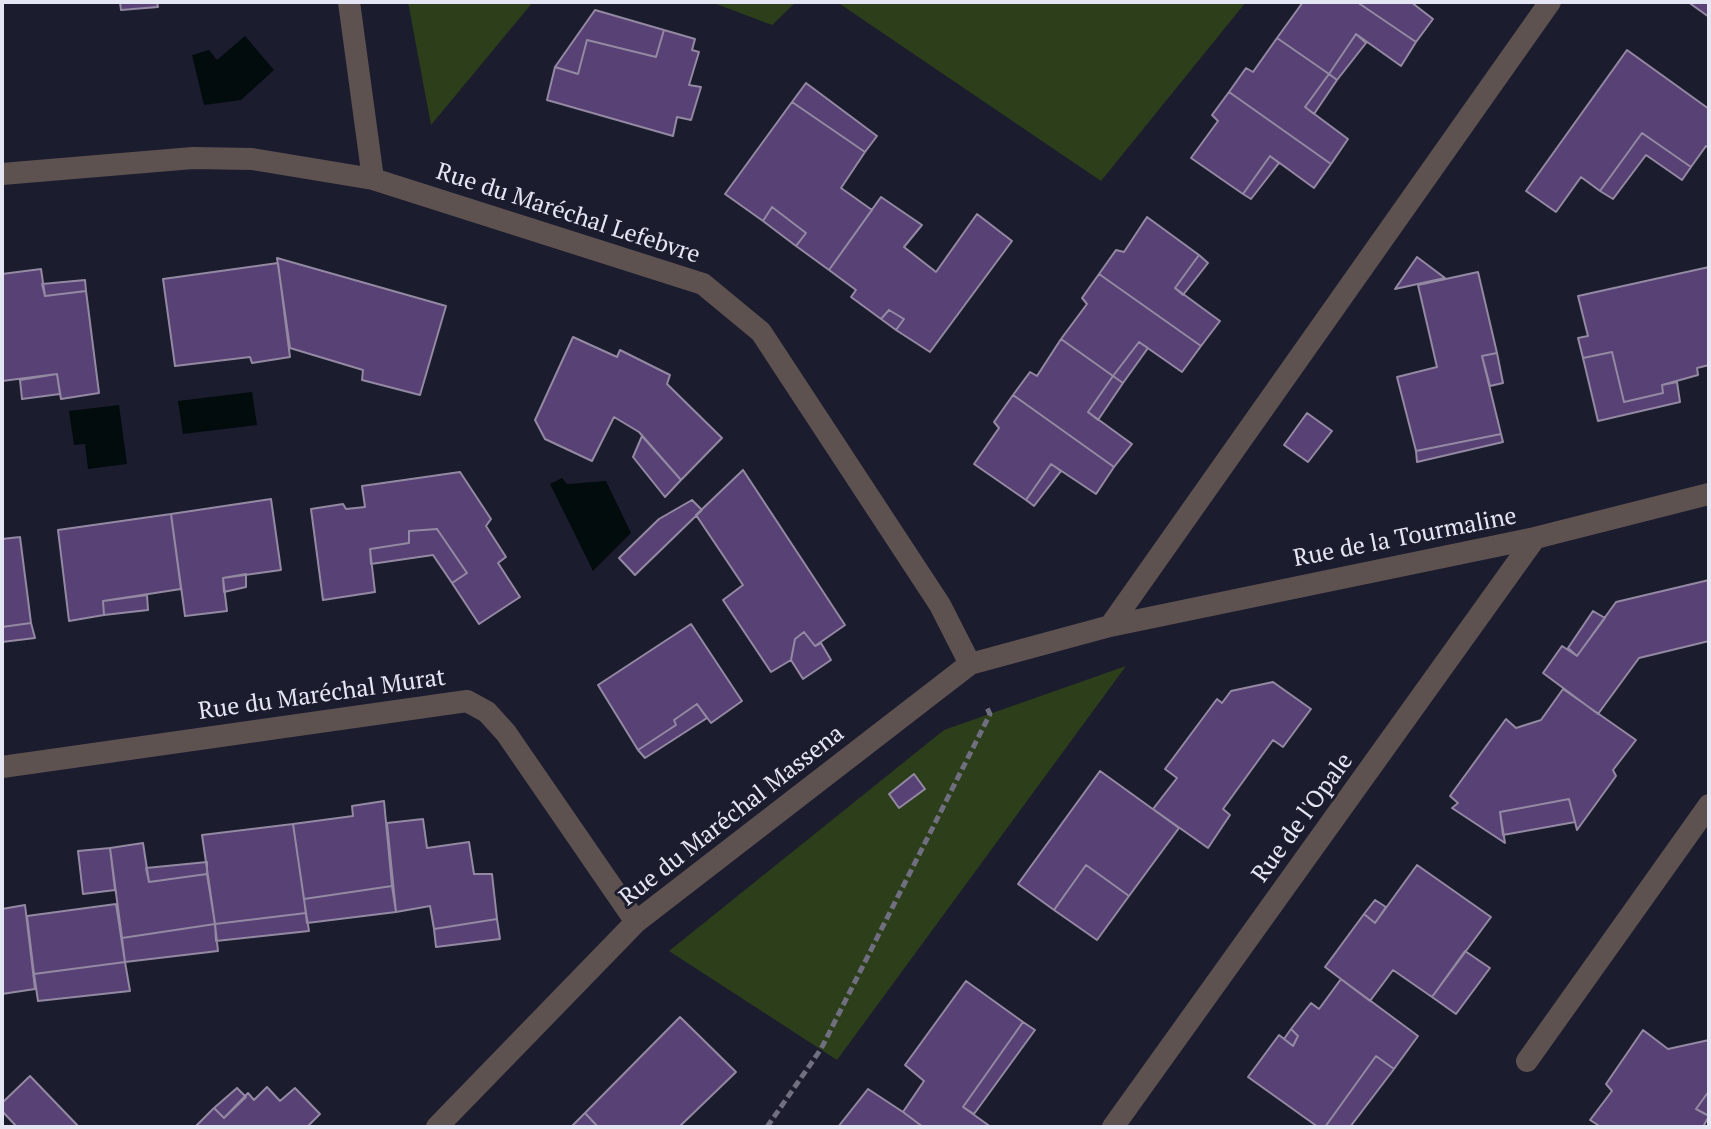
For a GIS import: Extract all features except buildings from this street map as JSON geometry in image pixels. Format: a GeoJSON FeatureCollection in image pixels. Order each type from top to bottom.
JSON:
{"type":"FeatureCollection","features":[{"type":"Feature","properties":{"kind":"street"},"geometry":{"type":"LineString","coordinates":[[349,2],[373,179]]}},
{"type":"Feature","properties":{"kind":"street"},"geometry":{"type":"LineString","coordinates":[[1110,626],[1550,2]]}},
{"type":"Feature","properties":{"kind":"street","name":"Rue du Maréchal Lefebvre"},"geometry":{"type":"LineString","coordinates":[[2,174],[193,158],[252,159],[373,179],[703,284],[730,303],[761,332],[940,605],[970,664]]}},
{"type":"Feature","properties":{"kind":"street","name":"Rue de la Tourmaline"},"geometry":{"type":"LineString","coordinates":[[1110,626],[1535,538],[1709,494]]}},
{"type":"Feature","properties":{"kind":"street","name":"Rue de l'Opale"},"geometry":{"type":"LineString","coordinates":[[1113,1127],[1535,538]]}},
{"type":"Feature","properties":{"kind":"street","name":"Rue du Maréchal Massena"},"geometry":{"type":"LineString","coordinates":[[437,1127],[636,922],[970,664],[1110,626]]}},
{"type":"Feature","properties":{"kind":"street","name":"Rue du Maréchal Murat"},"geometry":{"type":"LineString","coordinates":[[2,767],[467,701],[487,712],[506,733],[636,922]]}},
{"type":"Feature","properties":{"kind":"street"},"geometry":{"type":"LineString","coordinates":[[1527,1061],[1709,805]]}},
{"type":"Feature","properties":{"kind":"path"},"geometry":{"type":"LineString","coordinates":[[767,1127],[821,1049],[990,714],[970,664]]}},
{"type":"Feature","properties":{"kind":"green space"},"geometry":{"type":"Polygon","coordinates":[[[408,2],[533,2],[431,125],[408,2]]]}},
{"type":"Feature","properties":{"kind":"green space"},"geometry":{"type":"Polygon","coordinates":[[[711,2],[796,2],[772,25],[711,2]]]}},
{"type":"Feature","properties":{"kind":"green space"},"geometry":{"type":"Polygon","coordinates":[[[837,2],[1246,2],[1101,181],[837,2]]]}},
{"type":"Feature","properties":{"kind":"green space"},"geometry":{"type":"Polygon","coordinates":[[[1126,666],[837,1060],[669,951],[944,730],[1126,666]]]}},
{"type":"Feature","properties":{"kind":"shaded area"},"geometry":{"type":"Polygon","coordinates":[[[245,36],[274,70],[241,100],[204,105],[192,55],[209,50],[217,60],[245,36]]]}},
{"type":"Feature","properties":{"kind":"shaded area"},"geometry":{"type":"Polygon","coordinates":[[[252,392],[257,425],[183,434],[178,401],[252,392]]]}},
{"type":"Feature","properties":{"kind":"shaded area"},"geometry":{"type":"Polygon","coordinates":[[[119,405],[127,464],[88,469],[85,444],[74,445],[69,411],[119,405]]]}},
{"type":"Feature","properties":{"kind":"shaded area"},"geometry":{"type":"Polygon","coordinates":[[[562,478],[567,484],[606,481],[631,533],[593,571],[550,484],[562,478]]]}}]}
